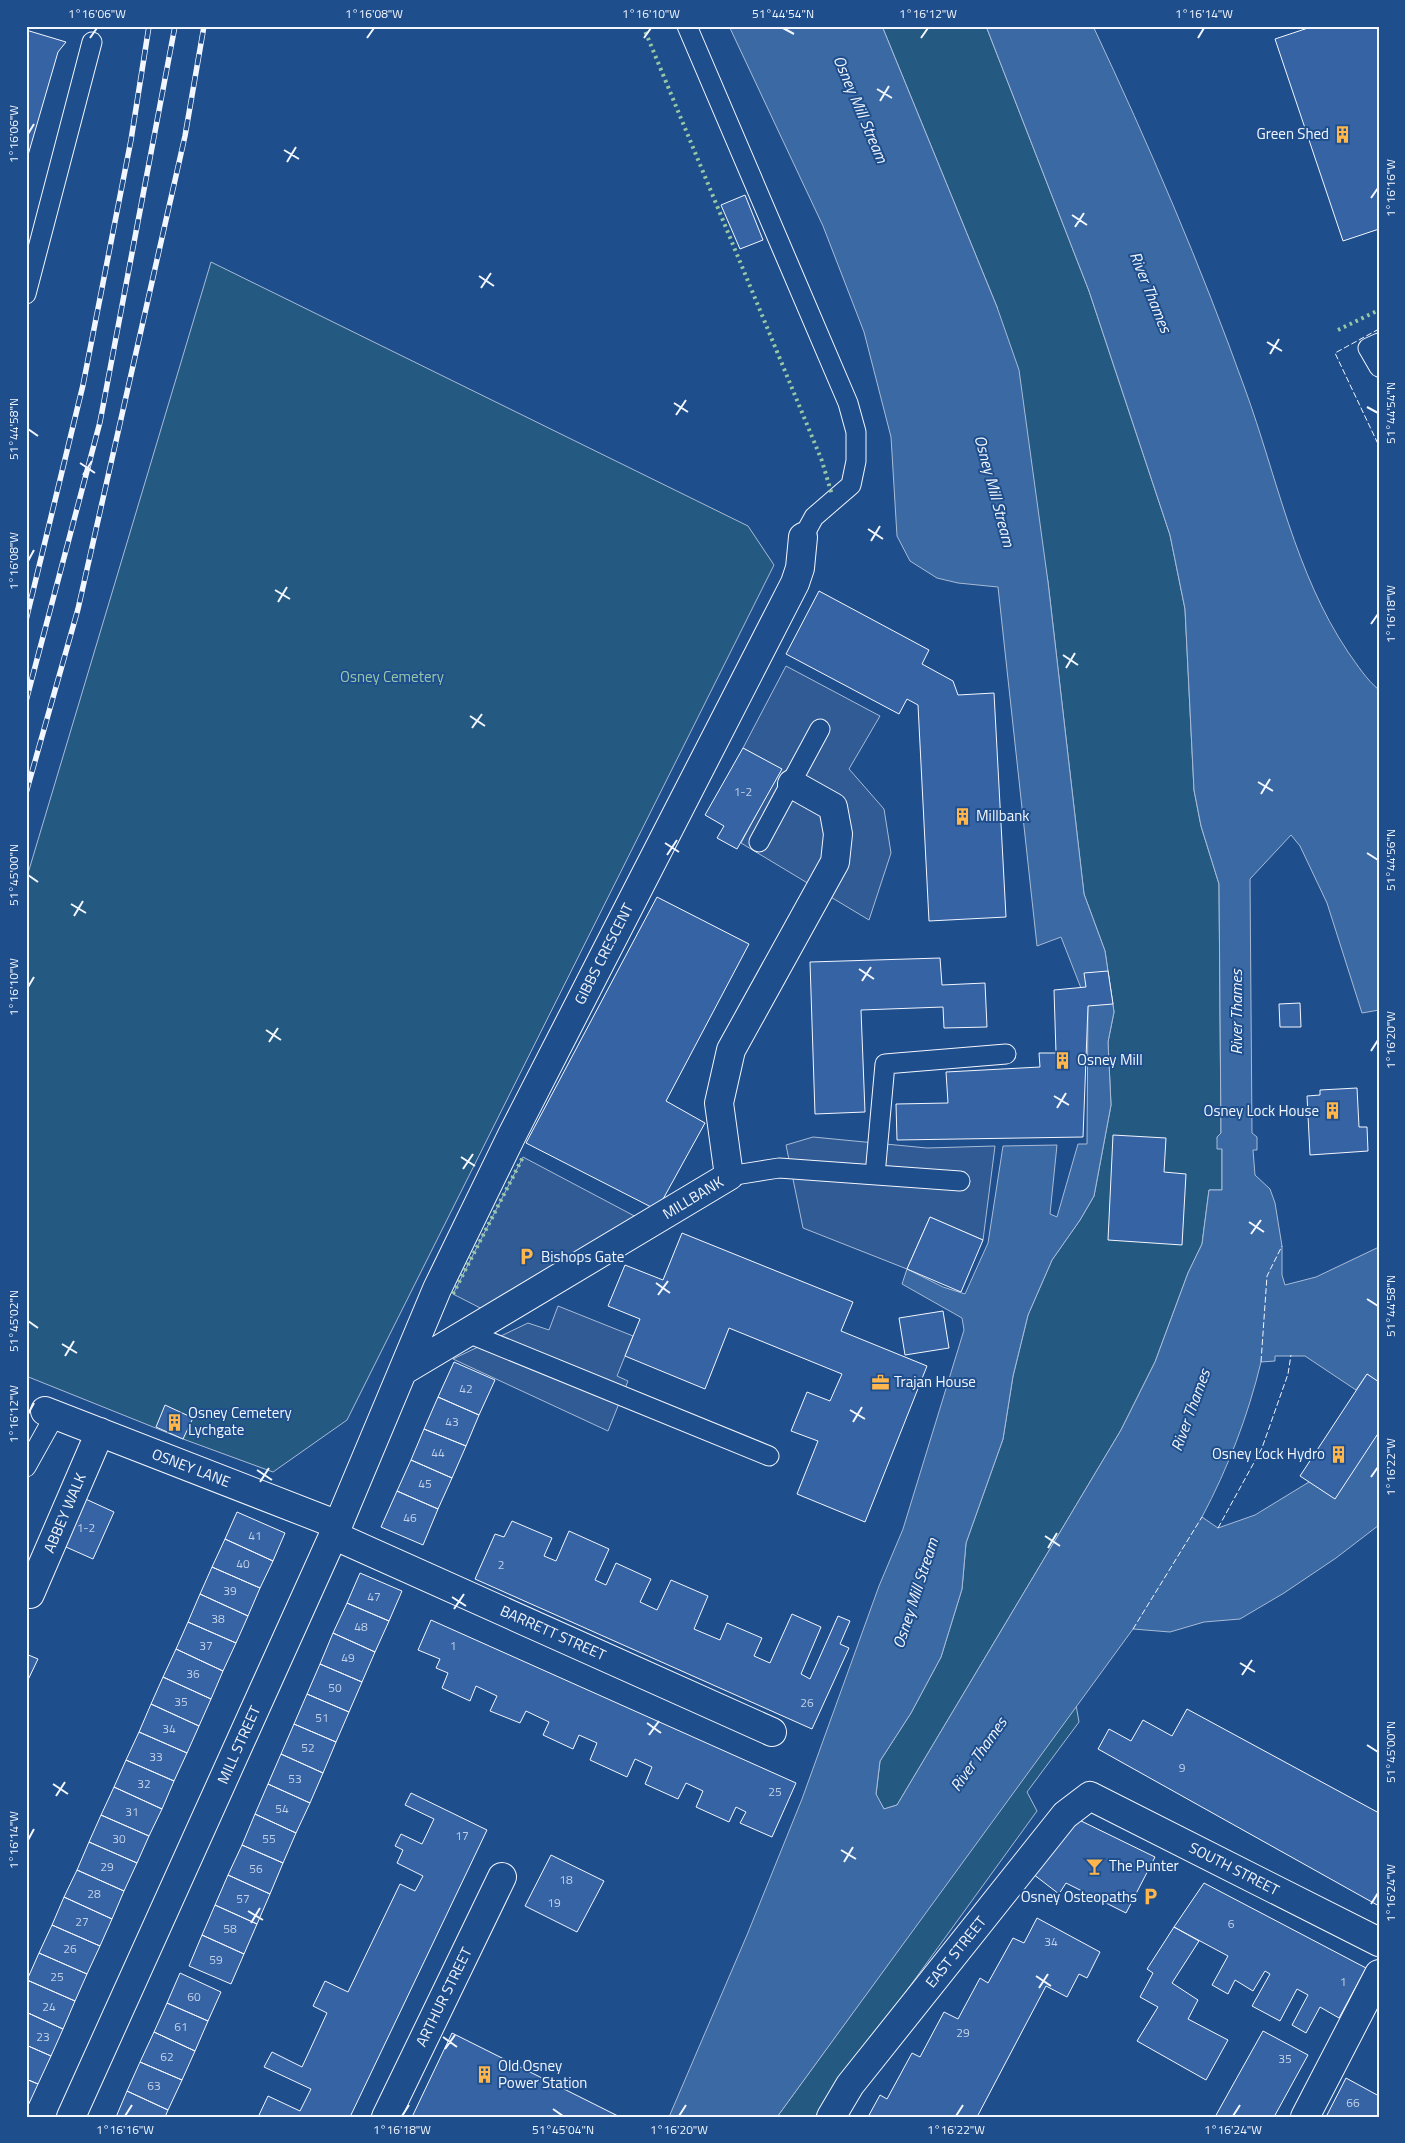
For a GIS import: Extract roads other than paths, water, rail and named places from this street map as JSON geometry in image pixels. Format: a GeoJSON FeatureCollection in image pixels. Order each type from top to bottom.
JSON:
{"type":"FeatureCollection","features":[{"type":"Feature","properties":{"kind":"street","name":"GIBBS CRESCENT"},"geometry":{"type":"LineString","coordinates":[[403,1371],[437,1289],[512,1135],[795,582],[800,568],[803,537]]}},
{"type":"Feature","properties":{"kind":"street","name":"MILLBANK"},"geometry":{"type":"LineString","coordinates":[[403,1371],[730,1176],[719,1102],[731,1050],[835,862],[838,834],[833,807],[792,784]]}},
{"type":"Feature","properties":{"kind":"street","name":"MILL STREET"},"geometry":{"type":"LineString","coordinates":[[71,2117],[336,1530],[403,1371]]}},
{"type":"Feature","properties":{"kind":"street","name":"OSNEY LANE"},"geometry":{"type":"LineString","coordinates":[[50,1413],[336,1530]]}},
{"type":"Feature","properties":{"kind":"street","name":"ABBEY WALK"},"geometry":{"type":"LineString","coordinates":[[30,1594],[100,1432]]}},
{"type":"Feature","properties":{"kind":"street","name":"BARRETT STREET"},"geometry":{"type":"LineString","coordinates":[[336,1530],[772,1732]]}},
{"type":"Feature","properties":{"kind":"street","name":"SOUTH STREET"},"geometry":{"type":"LineString","coordinates":[[1090,1796],[1379,1942]]}},
{"type":"Feature","properties":{"kind":"street","name":"EAST STREET"},"geometry":{"type":"LineString","coordinates":[[831,2117],[850,2084],[1065,1816],[1090,1796]]}},
{"type":"Feature","properties":{"kind":"street","name":"ARTHUR STREET"},"geometry":{"type":"LineString","coordinates":[[386,2117],[502,1877]]}},
{"type":"Feature","properties":{"kind":"street"},"geometry":{"type":"LineString","coordinates":[[1305,2117],[1379,1974]]}},
{"type":"Feature","properties":{"kind":"lane"},"geometry":{"type":"LineString","coordinates":[[687,26],[848,403],[856,432],[856,461],[851,485],[814,517],[803,537]]}},
{"type":"Feature","properties":{"kind":"lane"},"geometry":{"type":"LineString","coordinates":[[26,294],[92,42]]}},
{"type":"Feature","properties":{"kind":"lane"},"geometry":{"type":"LineString","coordinates":[[1379,343],[1368,348],[1379,367]]}},
{"type":"Feature","properties":{"kind":"lane"},"geometry":{"type":"LineString","coordinates":[[759,842],[820,729]]}},
{"type":"Feature","properties":{"kind":"lane"},"geometry":{"type":"LineString","coordinates":[[875,1175],[885,1064],[1006,1054]]}},
{"type":"Feature","properties":{"kind":"lane"},"geometry":{"type":"LineString","coordinates":[[730,1176],[779,1168],[960,1181]]}},
{"type":"Feature","properties":{"kind":"lane"},"geometry":{"type":"LineString","coordinates":[[468,1332],[769,1456]]}},
{"type":"Feature","properties":{"kind":"lane"},"geometry":{"type":"LineString","coordinates":[[26,1467],[50,1413]]}},
{"type":"Feature","properties":{"kind":"water"},"geometry":{"type":"Polygon","coordinates":[[[729,26],[882,26],[997,307],[1019,370],[1048,582],[1084,894],[1105,951],[1114,1012],[1108,1042],[1111,1105],[1094,1196],[1052,1260],[1028,1315],[1013,1376],[1003,1439],[966,1543],[962,1589],[941,1657],[911,1713],[880,1761],[876,1794],[884,1809],[897,1805],[1121,1430],[1155,1362],[1188,1273],[1202,1244],[1209,1190],[1222,1190],[1222,1149],[1217,1149],[1217,1137],[1221,1133],[1219,884],[1201,826],[1194,790],[1185,609],[1170,535],[1089,291],[986,26],[1093,26],[1154,161],[1211,297],[1245,389],[1289,524],[1314,590],[1348,652],[1366,677],[1379,690],[1379,1010],[1362,1013],[1327,903],[1300,846],[1291,835],[1250,879],[1252,1133],[1257,1137],[1257,1150],[1253,1150],[1255,1175],[1270,1189],[1275,1203],[1282,1246],[1282,1275],[1285,1285],[1316,1277],[1379,1247],[1379,1382],[1367,1374],[1356,1390],[1305,1356],[1275,1356],[1275,1361],[1261,1362],[1250,1402],[1236,1441],[1202,1517],[1218,1528],[1255,1515],[1309,1482],[1379,1432],[1379,1525],[1336,1558],[1284,1593],[1240,1619],[1204,1622],[1170,1632],[1133,1629],[777,2117],[669,2117],[747,1935],[802,1799],[879,1586],[903,1529],[964,1330],[962,1318],[902,1284],[907,1269],[943,1287],[965,1294],[988,1243],[1003,1146],[1057,1145],[1050,1214],[1057,1217],[1078,1144],[1087,1144],[1088,1006],[1061,937],[1037,946],[998,587],[958,583],[937,578],[910,561],[897,536],[891,437],[864,332],[823,226],[729,26]]]}},
{"type":"Feature","properties":{"kind":"railway"},"geometry":{"type":"LineString","coordinates":[[26,620],[83,385],[131,140],[149,26]]}},
{"type":"Feature","properties":{"kind":"railway"},"geometry":{"type":"LineString","coordinates":[[26,701],[100,422],[175,26]]}},
{"type":"Feature","properties":{"kind":"railway"},"geometry":{"type":"LineString","coordinates":[[26,793],[78,609],[185,136],[204,26]]}},
{"type":"Feature","properties":{"kind":"place","name":"Green Shed"},"geometry":{"type":"Point","coordinates":[1343,134]}},
{"type":"Feature","properties":{"kind":"place","name":"Millbank"},"geometry":{"type":"Point","coordinates":[962,816]}},
{"type":"Feature","properties":{"kind":"place","name":"Osney Mill"},"geometry":{"type":"Point","coordinates":[1063,1060]}},
{"type":"Feature","properties":{"kind":"place","name":"Osney Lock House"},"geometry":{"type":"Point","coordinates":[1333,1111]}},
{"type":"Feature","properties":{"kind":"place","name":"Bishops Gate"},"geometry":{"type":"Point","coordinates":[527,1257]}},
{"type":"Feature","properties":{"kind":"place","name":"Trajan House"},"geometry":{"type":"Point","coordinates":[880,1382]}},
{"type":"Feature","properties":{"kind":"place","name":"Osney Cemetery Lychgate"},"geometry":{"type":"Point","coordinates":[174,1422]}},
{"type":"Feature","properties":{"kind":"place","name":"Osney Lock Hydro"},"geometry":{"type":"Point","coordinates":[1339,1454]}},
{"type":"Feature","properties":{"kind":"place","name":"The Punter"},"geometry":{"type":"Point","coordinates":[1095,1866]}},
{"type":"Feature","properties":{"kind":"place","name":"Osney Osteopaths"},"geometry":{"type":"Point","coordinates":[1151,1897]}},
{"type":"Feature","properties":{"kind":"place","name":"Old Osney Power Station"},"geometry":{"type":"Point","coordinates":[484,2075]}},
{"type":"Feature","properties":{"kind":"water label","name":"Osney Mill Stream"},"geometry":{"type":"Point","coordinates":[861,109]}},
{"type":"Feature","properties":{"kind":"water label","name":"River Thames"},"geometry":{"type":"Point","coordinates":[1151,292]}},
{"type":"Feature","properties":{"kind":"water label","name":"Osney Mill Stream"},"geometry":{"type":"Point","coordinates":[995,491]}},
{"type":"Feature","properties":{"kind":"water label","name":"River Thames"},"geometry":{"type":"Point","coordinates":[1236,1012]}},
{"type":"Feature","properties":{"kind":"water label","name":"River Thames"},"geometry":{"type":"Point","coordinates":[1190,1410]}},
{"type":"Feature","properties":{"kind":"water label","name":"Osney Mill Stream"},"geometry":{"type":"Point","coordinates":[915,1593]}},
{"type":"Feature","properties":{"kind":"water label","name":"River Thames"},"geometry":{"type":"Point","coordinates":[978,1754]}},
{"type":"Feature","properties":{"kind":"park label","name":"Osney Cemetery"},"geometry":{"type":"Point","coordinates":[392,677]}}]}
